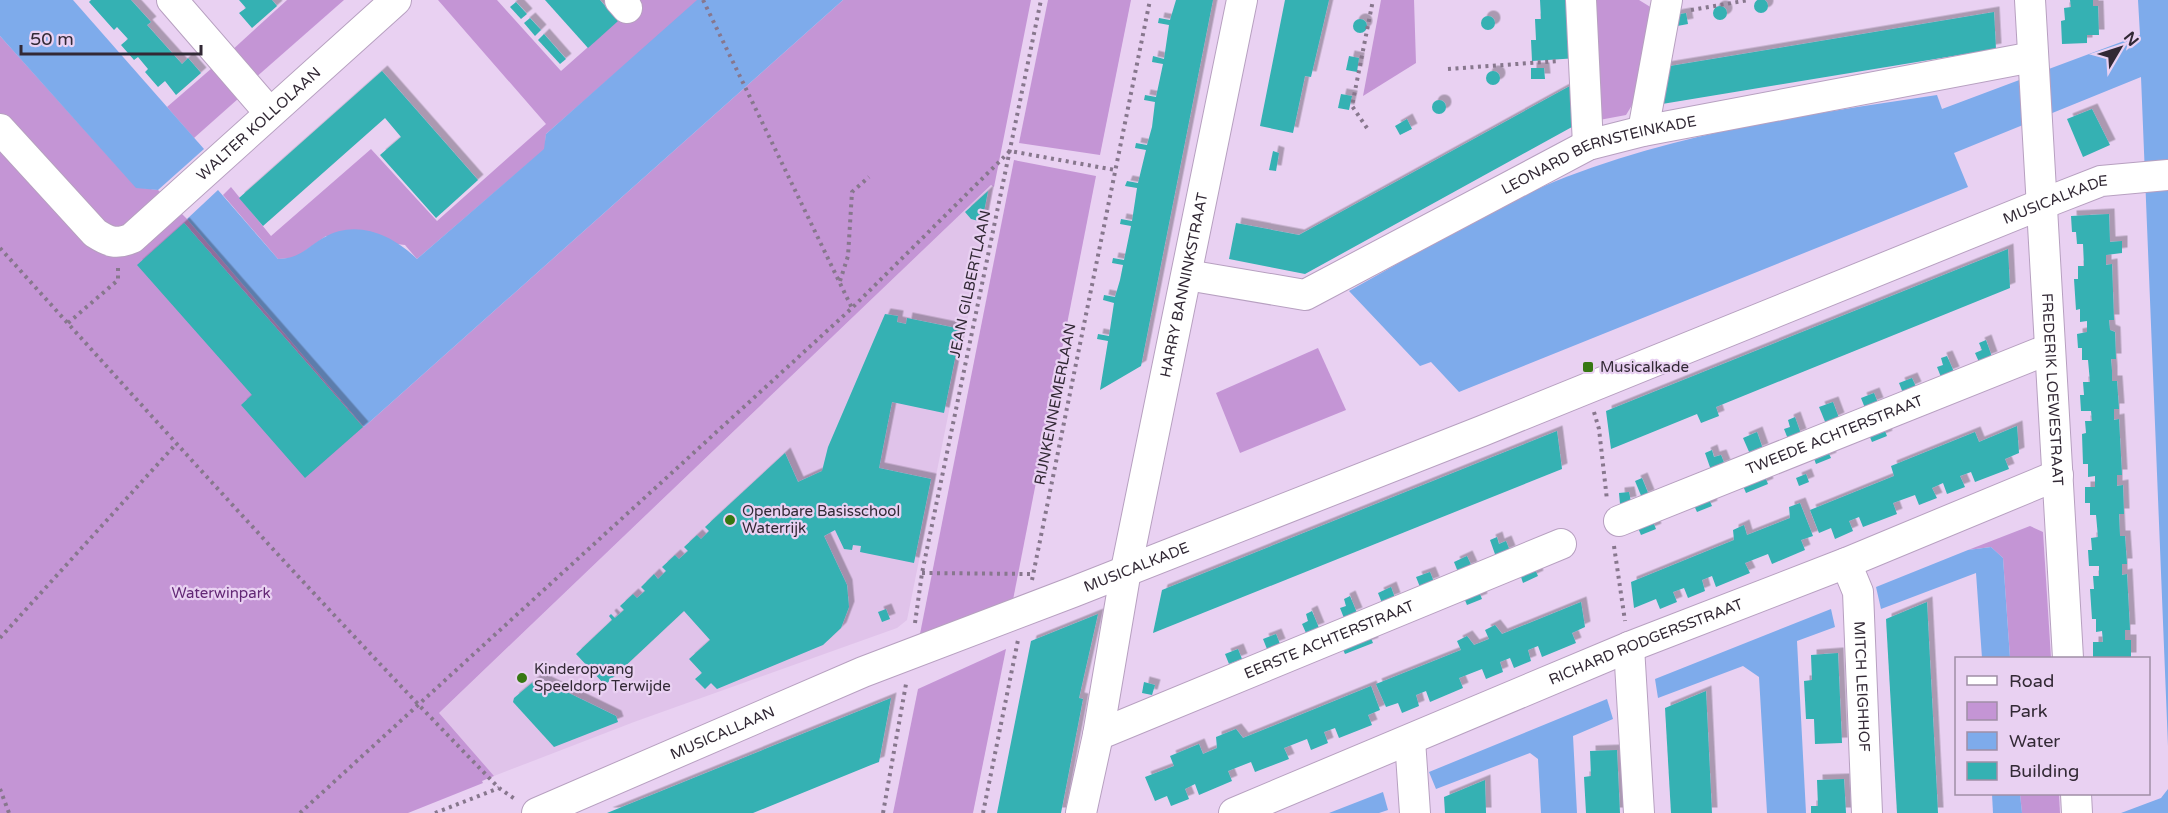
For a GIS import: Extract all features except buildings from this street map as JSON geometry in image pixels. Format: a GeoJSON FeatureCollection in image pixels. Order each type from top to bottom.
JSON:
{"type":"FeatureCollection","features":[{"type":"Feature","properties":{"kind":"street"},"geometry":{"type":"LineString","coordinates":[[172,0],[269,112]]}},
{"type":"Feature","properties":{"kind":"street","name":"WALTER KOLLOLAAN"},"geometry":{"type":"LineString","coordinates":[[119,243],[132,238],[269,112],[396,0]]}},
{"type":"Feature","properties":{"kind":"street","name":"HARRY BANNINKSTRAAT"},"geometry":{"type":"LineString","coordinates":[[1081,813],[1098,735],[1126,570],[1242,0]]}},
{"type":"Feature","properties":{"kind":"street"},"geometry":{"type":"LineString","coordinates":[[1581,0],[1588,145]]}},
{"type":"Feature","properties":{"kind":"street","name":"FREDERIK LOEWESTRAAT"},"geometry":{"type":"LineString","coordinates":[[2030,0],[2068,657]]}},
{"type":"Feature","properties":{"kind":"street"},"geometry":{"type":"LineString","coordinates":[[1643,131],[1666,4]]}},
{"type":"Feature","properties":{"kind":"street","name":"LEONARD BERNSTEINKADE"},"geometry":{"type":"LineString","coordinates":[[1187,275],[1305,296],[1588,145],[1643,131],[2033,64]]}},
{"type":"Feature","properties":{"kind":"street"},"geometry":{"type":"LineString","coordinates":[[0,129],[95,233],[108,241],[119,243]]}},
{"type":"Feature","properties":{"kind":"street","name":"MUSICALKADE"},"geometry":{"type":"LineString","coordinates":[[911,655],[1482,431],[2101,181],[2155,176]]}},
{"type":"Feature","properties":{"kind":"street","name":"TWEEDE ACHTERSTRAAT"},"geometry":{"type":"LineString","coordinates":[[1619,521],[2049,349]]}},
{"type":"Feature","properties":{"kind":"street","name":"RICHARD RODGERSSTRAAT"},"geometry":{"type":"LineString","coordinates":[[1233,813],[1629,647],[1846,563],[2058,475]]}},
{"type":"Feature","properties":{"kind":"street","name":"EERSTE ACHTERSTRAAT"},"geometry":{"type":"LineString","coordinates":[[1098,735],[1561,544]]}},
{"type":"Feature","properties":{"kind":"street","name":"MITCH LEIGHHOF"},"geometry":{"type":"LineString","coordinates":[[1846,563],[1858,592],[1868,813]]}},
{"type":"Feature","properties":{"kind":"street"},"geometry":{"type":"LineString","coordinates":[[1629,647],[1639,813]]}},
{"type":"Feature","properties":{"kind":"street","name":"MUSICALLAAN"},"geometry":{"type":"LineString","coordinates":[[527,807],[862,672],[911,655]]}},
{"type":"Feature","properties":{"kind":"street"},"geometry":{"type":"LineString","coordinates":[[1410,740],[1415,813]]}},
{"type":"Feature","properties":{"kind":"street"},"geometry":{"type":"LineString","coordinates":[[2076,795],[2077,813]]}},
{"type":"Feature","properties":{"kind":"path"},"geometry":{"type":"LineString","coordinates":[[703,0],[852,308]]}},
{"type":"Feature","properties":{"kind":"path","name":"JEAN GILBERTLAAN"},"geometry":{"type":"LineString","coordinates":[[883,813],[911,655],[922,573],[1041,0]]}},
{"type":"Feature","properties":{"kind":"path","name":"RIJNKENNEMERLAAN"},"geometry":{"type":"LineString","coordinates":[[983,813],[1149,0]]}},
{"type":"Feature","properties":{"kind":"path"},"geometry":{"type":"LineString","coordinates":[[1366,128],[1352,106],[1373,0]]}},
{"type":"Feature","properties":{"kind":"path"},"geometry":{"type":"LineString","coordinates":[[1666,4],[1690,10],[1749,0]]}},
{"type":"Feature","properties":{"kind":"path"},"geometry":{"type":"LineString","coordinates":[[1448,69],[1584,59]]}},
{"type":"Feature","properties":{"kind":"path"},"geometry":{"type":"LineString","coordinates":[[300,813],[852,308],[1010,151],[1115,170]]}},
{"type":"Feature","properties":{"kind":"path"},"geometry":{"type":"LineString","coordinates":[[840,282],[848,256],[852,192],[869,177]]}},
{"type":"Feature","properties":{"kind":"path"},"geometry":{"type":"LineString","coordinates":[[68,323],[118,280],[119,243]]}},
{"type":"Feature","properties":{"kind":"path"},"geometry":{"type":"LineString","coordinates":[[0,248],[176,444],[417,704],[499,788],[527,807]]}},
{"type":"Feature","properties":{"kind":"path"},"geometry":{"type":"LineString","coordinates":[[0,638],[176,444]]}},
{"type":"Feature","properties":{"kind":"path"},"geometry":{"type":"LineString","coordinates":[[922,573],[1033,574]]}},
{"type":"Feature","properties":{"kind":"path"},"geometry":{"type":"LineString","coordinates":[[435,813],[499,788]]}},
{"type":"Feature","properties":{"kind":"path"},"geometry":{"type":"LineString","coordinates":[[0,789],[9,813]]}},
{"type":"Feature","properties":{"kind":"shaded area"},"geometry":{"type":"Polygon","coordinates":[[[991,185],[994,187],[907,620],[897,628],[634,722],[494,776],[438,714],[991,185]]]}},
{"type":"Feature","properties":{"kind":"green space"},"geometry":{"type":"Polygon","coordinates":[[[287,0],[344,0],[254,79],[230,52],[287,0]]]}},
{"type":"Feature","properties":{"kind":"green space"},"geometry":{"type":"Polygon","coordinates":[[[438,0],[497,0],[561,71],[641,0],[699,0],[546,134],[545,149],[417,259],[405,245],[326,236],[295,258],[278,259],[223,195],[231,187],[271,236],[371,149],[437,221],[546,124],[438,0]]]}},
{"type":"Feature","properties":{"kind":"green space","name":"Waterwinpark"},"geometry":{"type":"Polygon","coordinates":[[[843,0],[1031,0],[994,187],[991,185],[439,713],[494,776],[482,781],[483,783],[408,813],[0,813],[0,36],[136,187],[158,190],[187,219],[364,427],[843,0]]]}},
{"type":"Feature","properties":{"kind":"green space"},"geometry":{"type":"Polygon","coordinates":[[[1048,0],[1131,0],[1100,155],[1019,143],[1048,0]]]}},
{"type":"Feature","properties":{"kind":"green space"},"geometry":{"type":"Polygon","coordinates":[[[1381,0],[1414,0],[1416,63],[1363,96],[1381,0]]]}},
{"type":"Feature","properties":{"kind":"green space"},"geometry":{"type":"Polygon","coordinates":[[[1590,0],[1639,0],[1652,8],[1637,97],[1626,115],[1594,121],[1590,0]]]}},
{"type":"Feature","properties":{"kind":"green space"},"geometry":{"type":"Polygon","coordinates":[[[212,68],[239,98],[194,138],[167,107],[212,68]]]}},
{"type":"Feature","properties":{"kind":"green space"},"geometry":{"type":"Polygon","coordinates":[[[1014,160],[1096,176],[1012,605],[919,639],[1014,160]]]}},
{"type":"Feature","properties":{"kind":"green space"},"geometry":{"type":"Polygon","coordinates":[[[1318,348],[1346,410],[1240,453],[1216,393],[1318,348]]]}},
{"type":"Feature","properties":{"kind":"green space"},"geometry":{"type":"Polygon","coordinates":[[[2030,526],[2043,532],[2051,657],[2010,657],[2003,558],[1991,547],[1968,550],[2030,526]]]}},
{"type":"Feature","properties":{"kind":"green space"},"geometry":{"type":"Polygon","coordinates":[[[1006,649],[973,813],[893,813],[918,689],[1006,649]]]}},
{"type":"Feature","properties":{"kind":"green space"},"geometry":{"type":"Polygon","coordinates":[[[2020,795],[2059,795],[2060,813],[2022,813],[2020,795]]]}},
{"type":"Feature","properties":{"kind":"water"},"geometry":{"type":"Polygon","coordinates":[[[0,0],[73,0],[204,149],[158,190],[136,188],[0,36],[0,0]]]}},
{"type":"Feature","properties":{"kind":"water"},"geometry":{"type":"Polygon","coordinates":[[[697,0],[843,0],[364,427],[187,219],[218,190],[278,259],[297,255],[323,238],[348,229],[373,232],[385,237],[397,243],[417,259],[544,149],[546,134],[697,0]]]}},
{"type":"Feature","properties":{"kind":"water"},"geometry":{"type":"Polygon","coordinates":[[[2138,0],[2168,0],[2168,746],[2141,77],[1954,153],[1968,187],[1459,392],[1431,362],[1420,366],[1349,291],[1510,202],[1566,177],[1656,147],[1796,117],[1937,95],[1942,109],[2140,35],[2138,0]]]}},
{"type":"Feature","properties":{"kind":"water"},"geometry":{"type":"Polygon","coordinates":[[[1991,547],[2003,558],[2010,657],[1982,657],[1976,573],[1881,609],[1876,587],[1968,550],[1991,547]]]}},
{"type":"Feature","properties":{"kind":"water"},"geometry":{"type":"Polygon","coordinates":[[[1831,609],[1835,627],[1797,641],[1806,813],[1767,813],[1759,677],[1743,666],[1658,698],[1655,679],[1831,609]]]}},
{"type":"Feature","properties":{"kind":"water"},"geometry":{"type":"Polygon","coordinates":[[[1607,699],[1613,719],[1573,736],[1577,813],[1541,813],[1538,759],[1530,753],[1436,789],[1429,772],[1607,699]]]}},
{"type":"Feature","properties":{"kind":"water"},"geometry":{"type":"Polygon","coordinates":[[[2168,789],[2168,813],[2121,813],[2161,798],[2168,789]]]}},
{"type":"Feature","properties":{"kind":"water"},"geometry":{"type":"Polygon","coordinates":[[[1383,792],[1388,810],[1379,813],[1329,813],[1383,792]]]}},
{"type":"Feature","properties":{"kind":"water"},"geometry":{"type":"Polygon","coordinates":[[[1992,795],[2020,795],[2022,813],[1993,813],[1992,795]]]}},
{"type":"Feature","properties":{"kind":"place","name":"Musicalkade"},"geometry":{"type":"Point","coordinates":[1588,367]}},
{"type":"Feature","properties":{"kind":"place","name":"Openbare Basisschool Waterrijk"},"geometry":{"type":"Point","coordinates":[730,520]}},
{"type":"Feature","properties":{"kind":"place","name":"Kinderopvang Speeldorp Terwijde"},"geometry":{"type":"Point","coordinates":[522,678]}}]}
